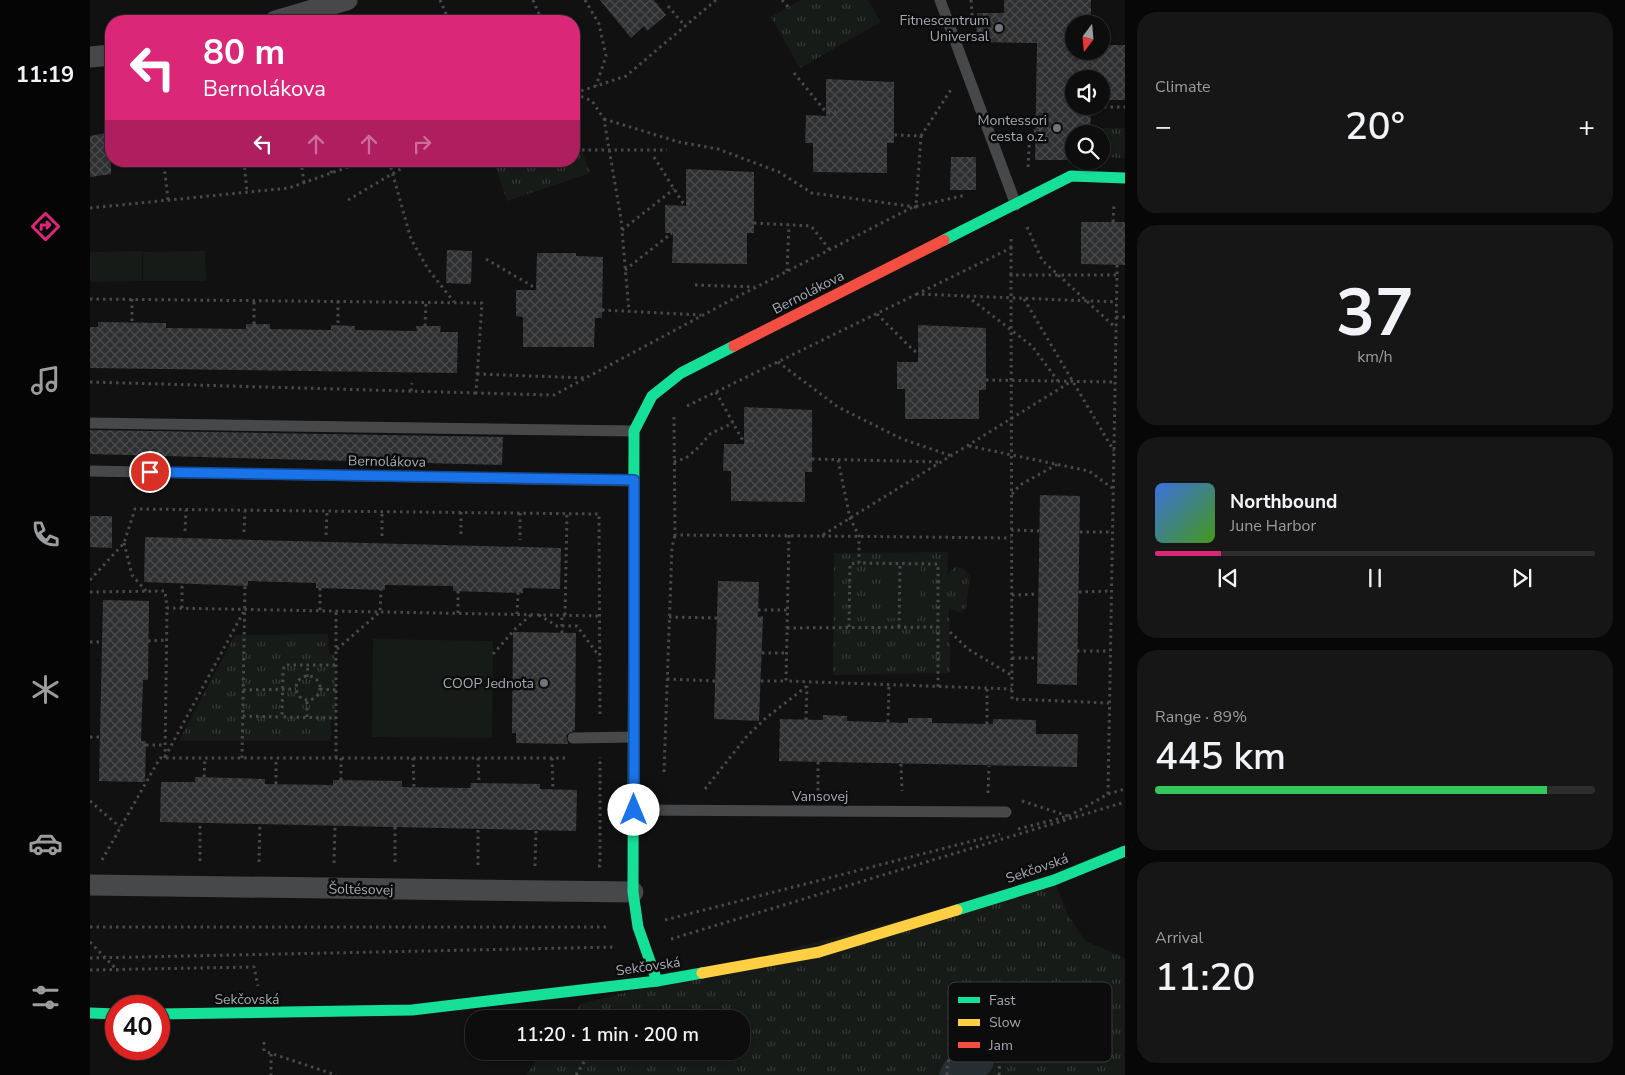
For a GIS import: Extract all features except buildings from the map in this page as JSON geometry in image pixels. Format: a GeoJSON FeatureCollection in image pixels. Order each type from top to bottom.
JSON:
{"type":"FeatureCollection","features":[{"type":"Feature","properties":{"kind":"street"},"geometry":{"type":"LineString","coordinates":[[296,15],[347,0]]}},
{"type":"Feature","properties":{"kind":"street"},"geometry":{"type":"LineString","coordinates":[[90,57],[105,56]]}},
{"type":"Feature","properties":{"kind":"street","name":"Bernolákova"},"geometry":{"type":"LineString","coordinates":[[634,480],[634,431],[652,396],[681,373],[1071,176],[1125,178]]}},
{"type":"Feature","properties":{"kind":"street"},"geometry":{"type":"LineString","coordinates":[[634,480],[634,810],[632,892],[638,927],[657,981]]}},
{"type":"Feature","properties":{"kind":"street","name":"Sekčovská"},"geometry":{"type":"LineString","coordinates":[[170,1014],[262,1014],[412,1010],[657,981],[819,952],[1054,880],[1125,852]]}},
{"type":"Feature","properties":{"kind":"street","name":"Šoltésovej"},"geometry":{"type":"LineString","coordinates":[[90,885],[632,892]]}},
{"type":"Feature","properties":{"kind":"street"},"geometry":{"type":"LineString","coordinates":[[90,1013],[105,1014]]}},
{"type":"Feature","properties":{"kind":"lane"},"geometry":{"type":"LineString","coordinates":[[940,0],[1016,204]]}},
{"type":"Feature","properties":{"kind":"lane"},"geometry":{"type":"LineString","coordinates":[[90,423],[634,431]]}},
{"type":"Feature","properties":{"kind":"lane","name":"Bernolákova"},"geometry":{"type":"LineString","coordinates":[[90,471],[634,480]]}},
{"type":"Feature","properties":{"kind":"lane"},"geometry":{"type":"LineString","coordinates":[[572,738],[634,737]]}},
{"type":"Feature","properties":{"kind":"lane","name":"Vansovej"},"geometry":{"type":"LineString","coordinates":[[634,810],[1006,812]]}},
{"type":"Feature","properties":{"kind":"path"},"geometry":{"type":"LineString","coordinates":[[440,0],[446,15]]}},
{"type":"Feature","properties":{"kind":"path"},"geometry":{"type":"LineString","coordinates":[[533,0],[539,15]]}},
{"type":"Feature","properties":{"kind":"path"},"geometry":{"type":"LineString","coordinates":[[585,0],[599,24],[606,56],[596,86]]}},
{"type":"Feature","properties":{"kind":"path"},"geometry":{"type":"LineString","coordinates":[[580,92],[626,76],[716,0]]}},
{"type":"Feature","properties":{"kind":"path"},"geometry":{"type":"LineString","coordinates":[[782,0],[788,7]]}},
{"type":"Feature","properties":{"kind":"path"},"geometry":{"type":"LineString","coordinates":[[971,0],[973,29]]}},
{"type":"Feature","properties":{"kind":"path"},"geometry":{"type":"LineString","coordinates":[[668,6],[685,26]]}},
{"type":"Feature","properties":{"kind":"path"},"geometry":{"type":"LineString","coordinates":[[916,207],[921,136],[957,82],[967,72]]}},
{"type":"Feature","properties":{"kind":"path"},"geometry":{"type":"LineString","coordinates":[[794,73],[826,112],[836,112]]}},
{"type":"Feature","properties":{"kind":"path"},"geometry":{"type":"LineString","coordinates":[[580,96],[592,101],[604,119],[622,230],[629,312]]}},
{"type":"Feature","properties":{"kind":"path"},"geometry":{"type":"LineString","coordinates":[[1110,107],[1125,107]]}},
{"type":"Feature","properties":{"kind":"path"},"geometry":{"type":"LineString","coordinates":[[604,119],[679,142],[718,150],[779,172],[812,194],[916,207]]}},
{"type":"Feature","properties":{"kind":"path"},"geometry":{"type":"LineString","coordinates":[[894,135],[921,136]]}},
{"type":"Feature","properties":{"kind":"path"},"geometry":{"type":"LineString","coordinates":[[582,150],[667,150]]}},
{"type":"Feature","properties":{"kind":"path"},"geometry":{"type":"LineString","coordinates":[[654,157],[683,203],[695,203]]}},
{"type":"Feature","properties":{"kind":"path"},"geometry":{"type":"LineString","coordinates":[[164,167],[168,200]]}},
{"type":"Feature","properties":{"kind":"path"},"geometry":{"type":"LineString","coordinates":[[245,167],[247,192]]}},
{"type":"Feature","properties":{"kind":"path"},"geometry":{"type":"LineString","coordinates":[[302,167],[304,183]]}},
{"type":"Feature","properties":{"kind":"path"},"geometry":{"type":"LineString","coordinates":[[331,173],[334,167]]}},
{"type":"Feature","properties":{"kind":"path"},"geometry":{"type":"LineString","coordinates":[[90,208],[289,188],[348,167]]}},
{"type":"Feature","properties":{"kind":"path"},"geometry":{"type":"LineString","coordinates":[[390,167],[411,239],[428,269],[454,303]]}},
{"type":"Feature","properties":{"kind":"path"},"geometry":{"type":"LineString","coordinates":[[348,200],[404,167]]}},
{"type":"Feature","properties":{"kind":"path"},"geometry":{"type":"LineString","coordinates":[[622,230],[674,188]]}},
{"type":"Feature","properties":{"kind":"path"},"geometry":{"type":"LineString","coordinates":[[90,382],[159,382],[554,395],[756,287],[916,207],[974,194]]}},
{"type":"Feature","properties":{"kind":"path"},"geometry":{"type":"LineString","coordinates":[[1024,221],[1042,260],[1116,329]]}},
{"type":"Feature","properties":{"kind":"path"},"geometry":{"type":"LineString","coordinates":[[754,223],[811,226],[830,250]]}},
{"type":"Feature","properties":{"kind":"path"},"geometry":{"type":"LineString","coordinates":[[787,271],[789,225]]}},
{"type":"Feature","properties":{"kind":"path"},"geometry":{"type":"LineString","coordinates":[[625,270],[672,233]]}},
{"type":"Feature","properties":{"kind":"path"},"geometry":{"type":"LineString","coordinates":[[683,408],[1011,248],[1012,699],[1109,703]]}},
{"type":"Feature","properties":{"kind":"path"},"geometry":{"type":"LineString","coordinates":[[486,258],[532,286],[541,287]]}},
{"type":"Feature","properties":{"kind":"path"},"geometry":{"type":"LineString","coordinates":[[1108,794],[1117,265]]}},
{"type":"Feature","properties":{"kind":"path"},"geometry":{"type":"LineString","coordinates":[[1010,276],[1117,275]]}},
{"type":"Feature","properties":{"kind":"path"},"geometry":{"type":"LineString","coordinates":[[695,285],[756,287]]}},
{"type":"Feature","properties":{"kind":"path"},"geometry":{"type":"LineString","coordinates":[[917,294],[1117,302]]}},
{"type":"Feature","properties":{"kind":"path"},"geometry":{"type":"LineString","coordinates":[[967,296],[1032,346],[1058,381]]}},
{"type":"Feature","properties":{"kind":"path"},"geometry":{"type":"LineString","coordinates":[[1024,298],[1114,452]]}},
{"type":"Feature","properties":{"kind":"path"},"geometry":{"type":"LineString","coordinates":[[90,299],[482,303],[476,393]]}},
{"type":"Feature","properties":{"kind":"path"},"geometry":{"type":"LineString","coordinates":[[132,299],[132,322]]}},
{"type":"Feature","properties":{"kind":"path"},"geometry":{"type":"LineString","coordinates":[[254,301],[254,324]]}},
{"type":"Feature","properties":{"kind":"path"},"geometry":{"type":"LineString","coordinates":[[338,301],[338,325]]}},
{"type":"Feature","properties":{"kind":"path"},"geometry":{"type":"LineString","coordinates":[[425,326],[426,302]]}},
{"type":"Feature","properties":{"kind":"path"},"geometry":{"type":"LineString","coordinates":[[602,310],[702,316]]}},
{"type":"Feature","properties":{"kind":"path"},"geometry":{"type":"LineString","coordinates":[[876,314],[914,351],[922,351]]}},
{"type":"Feature","properties":{"kind":"path"},"geometry":{"type":"LineString","coordinates":[[1116,317],[1125,317]]}},
{"type":"Feature","properties":{"kind":"path"},"geometry":{"type":"LineString","coordinates":[[778,362],[838,406],[902,439],[952,456]]}},
{"type":"Feature","properties":{"kind":"path"},"geometry":{"type":"LineString","coordinates":[[477,374],[587,378]]}},
{"type":"Feature","properties":{"kind":"path"},"geometry":{"type":"LineString","coordinates":[[986,380],[1115,382]]}},
{"type":"Feature","properties":{"kind":"path"},"geometry":{"type":"LineString","coordinates":[[241,381],[241,386]]}},
{"type":"Feature","properties":{"kind":"path"},"geometry":{"type":"LineString","coordinates":[[821,536],[1072,381]]}},
{"type":"Feature","properties":{"kind":"path"},"geometry":{"type":"LineString","coordinates":[[327,382],[327,389]]}},
{"type":"Feature","properties":{"kind":"path"},"geometry":{"type":"LineString","coordinates":[[411,391],[412,383]]}},
{"type":"Feature","properties":{"kind":"path"},"geometry":{"type":"LineString","coordinates":[[716,392],[743,441],[754,441]]}},
{"type":"Feature","properties":{"kind":"path"},"geometry":{"type":"LineString","coordinates":[[663,778],[672,547],[675,535],[674,412]]}},
{"type":"Feature","properties":{"kind":"path"},"geometry":{"type":"LineString","coordinates":[[674,462],[686,458],[699,448],[710,434],[733,423]]}},
{"type":"Feature","properties":{"kind":"path"},"geometry":{"type":"LineString","coordinates":[[969,446],[1089,471],[1113,488]]}},
{"type":"Feature","properties":{"kind":"path"},"geometry":{"type":"LineString","coordinates":[[812,459],[942,462]]}},
{"type":"Feature","properties":{"kind":"path"},"geometry":{"type":"LineString","coordinates":[[838,460],[850,518],[859,536],[859,563]]}},
{"type":"Feature","properties":{"kind":"path"},"geometry":{"type":"LineString","coordinates":[[1011,495],[1020,485],[1059,464]]}},
{"type":"Feature","properties":{"kind":"path"},"geometry":{"type":"LineString","coordinates":[[90,580],[124,544],[134,509],[600,514],[600,866],[591,866]]}},
{"type":"Feature","properties":{"kind":"path"},"geometry":{"type":"LineString","coordinates":[[186,510],[186,531]]}},
{"type":"Feature","properties":{"kind":"path"},"geometry":{"type":"LineString","coordinates":[[244,532],[245,511]]}},
{"type":"Feature","properties":{"kind":"path"},"geometry":{"type":"LineString","coordinates":[[326,535],[327,511]]}},
{"type":"Feature","properties":{"kind":"path"},"geometry":{"type":"LineString","coordinates":[[382,512],[382,536]]}},
{"type":"Feature","properties":{"kind":"path"},"geometry":{"type":"LineString","coordinates":[[461,512],[461,538]]}},
{"type":"Feature","properties":{"kind":"path"},"geometry":{"type":"LineString","coordinates":[[520,513],[520,540]]}},
{"type":"Feature","properties":{"kind":"path"},"geometry":{"type":"LineString","coordinates":[[562,633],[567,513]]}},
{"type":"Feature","properties":{"kind":"path"},"geometry":{"type":"LineString","coordinates":[[1011,530],[1039,531]]}},
{"type":"Feature","properties":{"kind":"path"},"geometry":{"type":"LineString","coordinates":[[1080,532],[1112,532]]}},
{"type":"Feature","properties":{"kind":"path"},"geometry":{"type":"LineString","coordinates":[[675,535],[1011,538]]}},
{"type":"Feature","properties":{"kind":"path"},"geometry":{"type":"LineString","coordinates":[[786,682],[789,535]]}},
{"type":"Feature","properties":{"kind":"path"},"geometry":{"type":"LineString","coordinates":[[124,544],[132,575],[146,591]]}},
{"type":"Feature","properties":{"kind":"path"},"geometry":{"type":"LineString","coordinates":[[849,627],[850,564],[938,564],[938,687]]}},
{"type":"Feature","properties":{"kind":"path"},"geometry":{"type":"LineString","coordinates":[[899,627],[900,564]]}},
{"type":"Feature","properties":{"kind":"path"},"geometry":{"type":"LineString","coordinates":[[182,584],[182,608]]}},
{"type":"Feature","properties":{"kind":"path"},"geometry":{"type":"LineString","coordinates":[[242,758],[245,586]]}},
{"type":"Feature","properties":{"kind":"path"},"geometry":{"type":"LineString","coordinates":[[320,588],[320,611]]}},
{"type":"Feature","properties":{"kind":"path"},"geometry":{"type":"LineString","coordinates":[[336,649],[380,612],[381,590]]}},
{"type":"Feature","properties":{"kind":"path"},"geometry":{"type":"LineString","coordinates":[[1078,592],[1111,591]]}},
{"type":"Feature","properties":{"kind":"path"},"geometry":{"type":"LineString","coordinates":[[90,592],[165,592],[167,608],[165,758]]}},
{"type":"Feature","properties":{"kind":"path"},"geometry":{"type":"LineString","coordinates":[[458,592],[458,613]]}},
{"type":"Feature","properties":{"kind":"path"},"geometry":{"type":"LineString","coordinates":[[517,614],[518,593]]}},
{"type":"Feature","properties":{"kind":"path"},"geometry":{"type":"LineString","coordinates":[[1012,594],[1038,594]]}},
{"type":"Feature","properties":{"kind":"path"},"geometry":{"type":"LineString","coordinates":[[167,608],[600,616]]}},
{"type":"Feature","properties":{"kind":"path"},"geometry":{"type":"LineString","coordinates":[[165,758],[245,609]]}},
{"type":"Feature","properties":{"kind":"path"},"geometry":{"type":"LineString","coordinates":[[758,610],[788,610]]}},
{"type":"Feature","properties":{"kind":"path"},"geometry":{"type":"LineString","coordinates":[[336,611],[336,758]]}},
{"type":"Feature","properties":{"kind":"path"},"geometry":{"type":"LineString","coordinates":[[493,654],[516,628],[532,614]]}},
{"type":"Feature","properties":{"kind":"path"},"geometry":{"type":"LineString","coordinates":[[538,614],[558,626],[577,626],[600,657]]}},
{"type":"Feature","properties":{"kind":"path"},"geometry":{"type":"LineString","coordinates":[[669,617],[717,618]]}},
{"type":"Feature","properties":{"kind":"path"},"geometry":{"type":"LineString","coordinates":[[787,628],[938,627]]}},
{"type":"Feature","properties":{"kind":"path"},"geometry":{"type":"LineString","coordinates":[[950,632],[968,649],[1012,675]]}},
{"type":"Feature","properties":{"kind":"path"},"geometry":{"type":"LineString","coordinates":[[148,641],[167,640]]}},
{"type":"Feature","properties":{"kind":"path"},"geometry":{"type":"LineString","coordinates":[[90,642],[103,642]]}},
{"type":"Feature","properties":{"kind":"path"},"geometry":{"type":"LineString","coordinates":[[1077,651],[1110,651]]}},
{"type":"Feature","properties":{"kind":"path"},"geometry":{"type":"LineString","coordinates":[[762,653],[786,653]]}},
{"type":"Feature","properties":{"kind":"path"},"geometry":{"type":"LineString","coordinates":[[1012,658],[1037,658]]}},
{"type":"Feature","properties":{"kind":"path"},"geometry":{"type":"LineString","coordinates":[[307,677],[308,664]]}},
{"type":"Feature","properties":{"kind":"path"},"geometry":{"type":"LineString","coordinates":[[282,717],[282,670],[285,665],[336,665]]}},
{"type":"Feature","properties":{"kind":"path"},"geometry":{"type":"LineString","coordinates":[[307,677],[317,680],[320,689],[317,696],[307,700],[300,697],[296,690],[300,680],[307,677]]}},
{"type":"Feature","properties":{"kind":"path"},"geometry":{"type":"LineString","coordinates":[[667,679],[715,681]]}},
{"type":"Feature","properties":{"kind":"path"},"geometry":{"type":"LineString","coordinates":[[761,681],[807,684],[1012,689]]}},
{"type":"Feature","properties":{"kind":"path"},"geometry":{"type":"LineString","coordinates":[[806,720],[807,684]]}},
{"type":"Feature","properties":{"kind":"path"},"geometry":{"type":"LineString","coordinates":[[705,789],[747,736],[807,684]]}},
{"type":"Feature","properties":{"kind":"path"},"geometry":{"type":"LineString","coordinates":[[888,722],[889,685]]}},
{"type":"Feature","properties":{"kind":"path"},"geometry":{"type":"LineString","coordinates":[[320,689],[336,690]]}},
{"type":"Feature","properties":{"kind":"path"},"geometry":{"type":"LineString","coordinates":[[987,689],[987,724]]}},
{"type":"Feature","properties":{"kind":"path"},"geometry":{"type":"LineString","coordinates":[[243,690],[296,690]]}},
{"type":"Feature","properties":{"kind":"path"},"geometry":{"type":"LineString","coordinates":[[307,700],[307,717]]}},
{"type":"Feature","properties":{"kind":"path"},"geometry":{"type":"LineString","coordinates":[[243,716],[336,718]]}},
{"type":"Feature","properties":{"kind":"path"},"geometry":{"type":"LineString","coordinates":[[90,737],[100,736]]}},
{"type":"Feature","properties":{"kind":"path"},"geometry":{"type":"LineString","coordinates":[[146,745],[165,744]]}},
{"type":"Feature","properties":{"kind":"path"},"geometry":{"type":"LineString","coordinates":[[102,860],[160,758],[552,758],[553,790]]}},
{"type":"Feature","properties":{"kind":"path"},"geometry":{"type":"LineString","coordinates":[[204,778],[205,758]]}},
{"type":"Feature","properties":{"kind":"path"},"geometry":{"type":"LineString","coordinates":[[276,758],[276,784]]}},
{"type":"Feature","properties":{"kind":"path"},"geometry":{"type":"LineString","coordinates":[[341,758],[341,780]]}},
{"type":"Feature","properties":{"kind":"path"},"geometry":{"type":"LineString","coordinates":[[413,758],[414,787]]}},
{"type":"Feature","properties":{"kind":"path"},"geometry":{"type":"LineString","coordinates":[[478,758],[479,783]]}},
{"type":"Feature","properties":{"kind":"path"},"geometry":{"type":"LineString","coordinates":[[818,762],[818,792]]}},
{"type":"Feature","properties":{"kind":"path"},"geometry":{"type":"LineString","coordinates":[[901,764],[902,794]]}},
{"type":"Feature","properties":{"kind":"path"},"geometry":{"type":"LineString","coordinates":[[989,766],[988,796],[998,796]]}},
{"type":"Feature","properties":{"kind":"path"},"geometry":{"type":"LineString","coordinates":[[696,789],[714,789]]}},
{"type":"Feature","properties":{"kind":"path"},"geometry":{"type":"LineString","coordinates":[[809,792],[828,792]]}},
{"type":"Feature","properties":{"kind":"path"},"geometry":{"type":"LineString","coordinates":[[1016,799],[1069,816]]}},
{"type":"Feature","properties":{"kind":"path"},"geometry":{"type":"LineString","coordinates":[[90,801],[120,827]]}},
{"type":"Feature","properties":{"kind":"path"},"geometry":{"type":"LineString","coordinates":[[200,823],[200,861]]}},
{"type":"Feature","properties":{"kind":"path"},"geometry":{"type":"LineString","coordinates":[[259,862],[260,824]]}},
{"type":"Feature","properties":{"kind":"path"},"geometry":{"type":"LineString","coordinates":[[334,863],[335,826]]}},
{"type":"Feature","properties":{"kind":"path"},"geometry":{"type":"LineString","coordinates":[[395,827],[395,864]]}},
{"type":"Feature","properties":{"kind":"path"},"geometry":{"type":"LineString","coordinates":[[478,829],[478,865]]}},
{"type":"Feature","properties":{"kind":"path"},"geometry":{"type":"LineString","coordinates":[[535,866],[536,830]]}},
{"type":"Feature","properties":{"kind":"path"},"geometry":{"type":"LineString","coordinates":[[96,860],[111,860]]}},
{"type":"Feature","properties":{"kind":"path"},"geometry":{"type":"LineString","coordinates":[[190,861],[209,861]]}},
{"type":"Feature","properties":{"kind":"path"},"geometry":{"type":"LineString","coordinates":[[249,862],[268,862]]}},
{"type":"Feature","properties":{"kind":"path"},"geometry":{"type":"LineString","coordinates":[[325,863],[343,863]]}},
{"type":"Feature","properties":{"kind":"path"},"geometry":{"type":"LineString","coordinates":[[386,864],[404,864]]}},
{"type":"Feature","properties":{"kind":"path"},"geometry":{"type":"LineString","coordinates":[[468,864],[487,865]]}},
{"type":"Feature","properties":{"kind":"path"},"geometry":{"type":"LineString","coordinates":[[525,865],[544,866]]}},
{"type":"Feature","properties":{"kind":"path"},"geometry":{"type":"LineString","coordinates":[[90,942],[118,971]]}},
{"type":"Feature","properties":{"kind":"path"},"geometry":{"type":"LineString","coordinates":[[90,970],[118,971],[254,967],[262,1014],[264,1051],[336,1075]]}},
{"type":"Feature","properties":{"kind":"path"},"geometry":{"type":"LineString","coordinates":[[271,1054],[271,1075]]}},
{"type":"Feature","properties":{"kind":"path"},"geometry":{"type":"LineString","coordinates":[[576,1075],[585,1060]]}},
{"type":"Feature","properties":{"kind":"path"},"geometry":{"type":"LineString","coordinates":[[947,1075],[949,1062]]}},
{"type":"Feature","properties":{"kind":"path"},"geometry":{"type":"LineString","coordinates":[[998,1062],[999,1075]]}},
{"type":"Feature","properties":{"kind":"green space"},"geometry":{"type":"Polygon","coordinates":[[[801,0],[868,0],[881,22],[800,68],[771,17],[801,0]]]}},
{"type":"Feature","properties":{"kind":"green space"},"geometry":{"type":"Polygon","coordinates":[[[1110,128],[1125,128],[1125,158],[1110,157],[1110,128]]]}},
{"type":"Feature","properties":{"kind":"green space"},"geometry":{"type":"Polygon","coordinates":[[[580,146],[590,173],[507,201],[496,167],[580,167],[580,146]]]}},
{"type":"Feature","properties":{"kind":"green space"},"geometry":{"type":"Polygon","coordinates":[[[142,251],[142,281],[90,282],[90,252],[142,251]]]}},
{"type":"Feature","properties":{"kind":"green space"},"geometry":{"type":"Polygon","coordinates":[[[205,251],[206,281],[143,281],[143,252],[205,251]]]}},
{"type":"Feature","properties":{"kind":"green space"},"geometry":{"type":"Polygon","coordinates":[[[948,552],[947,575],[955,567],[964,569],[970,576],[966,608],[960,613],[949,608],[950,673],[833,675],[834,553],[948,552]]]}},
{"type":"Feature","properties":{"kind":"green space"},"geometry":{"type":"Polygon","coordinates":[[[884,553],[921,553],[920,619],[883,618],[884,553]]]}},
{"type":"Feature","properties":{"kind":"green space"},"geometry":{"type":"Polygon","coordinates":[[[328,634],[329,654],[335,655],[336,722],[331,719],[331,741],[179,741],[235,635],[328,634]]]}},
{"type":"Feature","properties":{"kind":"green space"},"geometry":{"type":"Polygon","coordinates":[[[373,639],[493,641],[492,738],[372,737],[373,639]]]}},
{"type":"Feature","properties":{"kind":"green space"},"geometry":{"type":"Polygon","coordinates":[[[1054,880],[1068,915],[1085,941],[1125,958],[1125,1075],[526,1075],[537,1060],[750,1060],[750,1010],[577,1010],[581,1004],[1054,880]]]}},
{"type":"Feature","properties":{"kind":"waterway"},"geometry":{"type":"LineString","coordinates":[[954,1075],[967,1062]]}},
{"type":"Feature","properties":{"kind":"traffic: fast"},"geometry":{"type":"LineString","coordinates":[[944,240],[1071,176],[1125,178]]}},
{"type":"Feature","properties":{"kind":"traffic: fast"},"geometry":{"type":"LineString","coordinates":[[657,981],[638,927],[633,892],[634,431],[652,396],[681,373],[734,346]]}},
{"type":"Feature","properties":{"kind":"traffic: fast"},"geometry":{"type":"LineString","coordinates":[[957,910],[1054,880],[1125,851]]}},
{"type":"Feature","properties":{"kind":"traffic: fast"},"geometry":{"type":"LineString","coordinates":[[170,1014],[412,1010],[657,981],[702,973]]}},
{"type":"Feature","properties":{"kind":"traffic: fast"},"geometry":{"type":"LineString","coordinates":[[90,1013],[105,1014]]}},
{"type":"Feature","properties":{"kind":"traffic: slow"},"geometry":{"type":"LineString","coordinates":[[702,973],[819,952],[957,910]]}},
{"type":"Feature","properties":{"kind":"traffic: jam"},"geometry":{"type":"LineString","coordinates":[[734,346],[944,240]]}},
{"type":"Feature","properties":{"kind":"place","name":"Fitnescentrum Universal"},"geometry":{"type":"Point","coordinates":[999,28]}},
{"type":"Feature","properties":{"kind":"place","name":"Montessori cesta o.z."},"geometry":{"type":"Point","coordinates":[1057,128]}},
{"type":"Feature","properties":{"kind":"place","name":"COOP Jednota"},"geometry":{"type":"Point","coordinates":[544,683]}},
{"type":"Feature","properties":{"kind":"route"},"geometry":{"type":"LineString","coordinates":[[150,472],[634,480],[634,810]]}}]}
